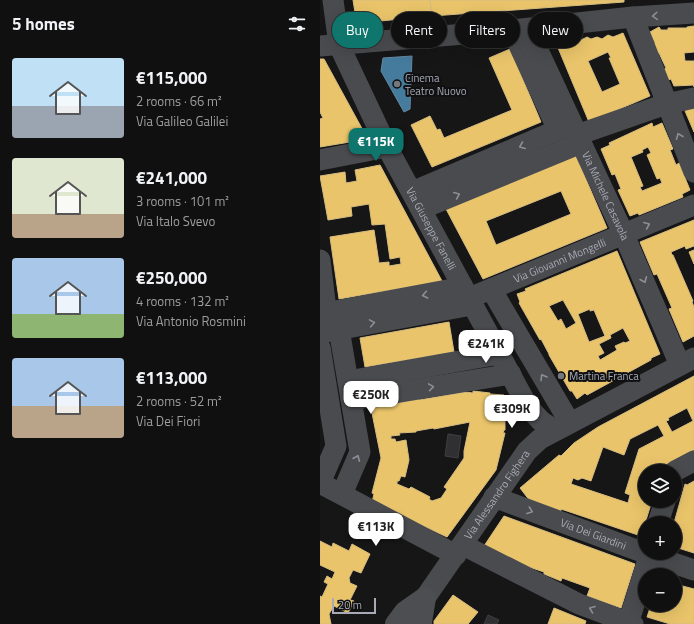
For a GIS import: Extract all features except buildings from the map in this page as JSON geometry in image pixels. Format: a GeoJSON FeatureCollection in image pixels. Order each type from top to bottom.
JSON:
{"type":"FeatureCollection","features":[{"type":"Feature","properties":{"kind":"main road"},"geometry":{"type":"LineString","coordinates":[[396,624],[405,612],[425,598]]}},
{"type":"Feature","properties":{"kind":"main road"},"geometry":{"type":"LineString","coordinates":[[419,624],[421,622],[425,598]]}},
{"type":"Feature","properties":{"kind":"street","name":"Via Giuseppe Fanelli"},"geometry":{"type":"LineString","coordinates":[[333,0],[329,45],[387,147],[528,408]]}},
{"type":"Feature","properties":{"kind":"street"},"geometry":{"type":"LineString","coordinates":[[520,29],[632,17],[694,13]]}},
{"type":"Feature","properties":{"kind":"street"},"geometry":{"type":"LineString","coordinates":[[632,17],[694,172]]}},
{"type":"Feature","properties":{"kind":"street","name":"Via Michele Casavola"},"geometry":{"type":"LineString","coordinates":[[520,29],[687,362]]}},
{"type":"Feature","properties":{"kind":"street"},"geometry":{"type":"LineString","coordinates":[[329,45],[455,34]]}},
{"type":"Feature","properties":{"kind":"street"},"geometry":{"type":"LineString","coordinates":[[416,201],[572,133],[666,104],[694,98]]}},
{"type":"Feature","properties":{"kind":"street"},"geometry":{"type":"LineString","coordinates":[[320,160],[387,147]]}},
{"type":"Feature","properties":{"kind":"street","name":"Via Giovanni Mongelli"},"geometry":{"type":"LineString","coordinates":[[326,328],[468,297],[624,235],[694,205]]}},
{"type":"Feature","properties":{"kind":"street"},"geometry":{"type":"LineString","coordinates":[[320,260],[336,446],[320,483],[455,555]]}},
{"type":"Feature","properties":{"kind":"street"},"geometry":{"type":"LineString","coordinates":[[491,289],[562,426]]}},
{"type":"Feature","properties":{"kind":"street"},"geometry":{"type":"LineString","coordinates":[[326,328],[350,390],[360,452],[342,494]]}},
{"type":"Feature","properties":{"kind":"street"},"geometry":{"type":"LineString","coordinates":[[350,390],[499,354]]}},
{"type":"Feature","properties":{"kind":"street","name":"Via Alessandro Fighera"},"geometry":{"type":"LineString","coordinates":[[425,598],[526,451],[540,439],[562,426],[687,362]]}},
{"type":"Feature","properties":{"kind":"street"},"geometry":{"type":"LineString","coordinates":[[350,390],[510,374]]}},
{"type":"Feature","properties":{"kind":"street"},"geometry":{"type":"LineString","coordinates":[[528,408],[541,421],[562,426]]}},
{"type":"Feature","properties":{"kind":"street"},"geometry":{"type":"LineString","coordinates":[[526,451],[529,427],[528,408]]}},
{"type":"Feature","properties":{"kind":"street"},"geometry":{"type":"LineString","coordinates":[[682,467],[694,461]]}},
{"type":"Feature","properties":{"kind":"street","name":"Via Dei Giardini"},"geometry":{"type":"LineString","coordinates":[[494,497],[638,550]]}},
{"type":"Feature","properties":{"kind":"street"},"geometry":{"type":"LineString","coordinates":[[320,498],[455,555],[630,624],[648,560]]}},
{"type":"Feature","properties":{"kind":"street","name":"Via Dei Giardini"},"geometry":{"type":"LineString","coordinates":[[666,560],[694,570]]}},
{"type":"Feature","properties":{"kind":"place","name":"Cinema Teatro Nuovo"},"geometry":{"type":"Point","coordinates":[397,84]}},
{"type":"Feature","properties":{"kind":"place","name":"Martina Franca"},"geometry":{"type":"Point","coordinates":[561,376]}}]}
